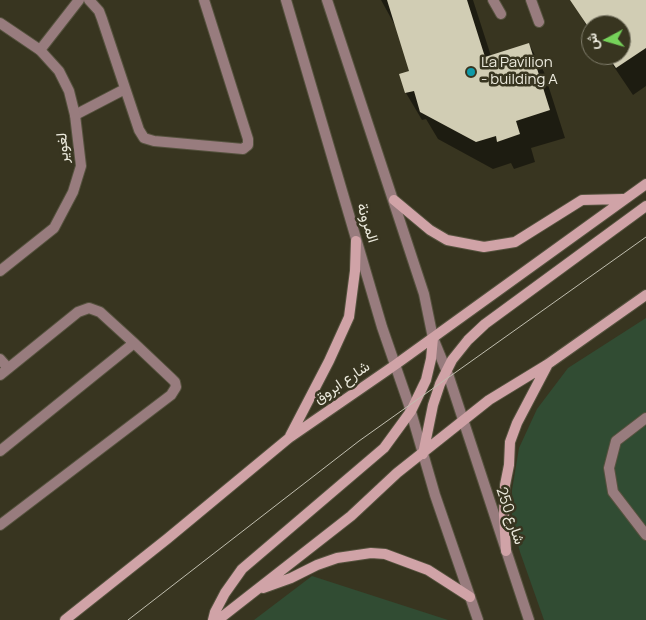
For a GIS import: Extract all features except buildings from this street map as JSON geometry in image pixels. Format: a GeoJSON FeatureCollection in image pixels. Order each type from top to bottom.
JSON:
{"type":"FeatureCollection","features":[{"type":"Feature","properties":{"kind":"street"},"geometry":{"type":"LineString","coordinates":[[40,50],[79,0]]}},
{"type":"Feature","properties":{"kind":"street"},"geometry":{"type":"LineString","coordinates":[[89,0],[99,11],[139,130],[144,138],[154,141],[246,148],[249,142],[204,0]]}},
{"type":"Feature","properties":{"kind":"street","name":"المرونة"},"geometry":{"type":"LineString","coordinates":[[286,0],[356,241],[423,454]]}},
{"type":"Feature","properties":{"kind":"street"},"geometry":{"type":"LineString","coordinates":[[327,0],[424,294],[433,338],[463,420]]}},
{"type":"Feature","properties":{"kind":"street"},"geometry":{"type":"LineString","coordinates":[[493,0],[501,14]]}},
{"type":"Feature","properties":{"kind":"street"},"geometry":{"type":"LineString","coordinates":[[531,0],[540,22]]}},
{"type":"Feature","properties":{"kind":"street","name":"لغوير"},"geometry":{"type":"LineString","coordinates":[[0,23],[40,50],[59,72],[69,91],[75,114],[81,166],[73,192],[54,228],[0,271]]}},
{"type":"Feature","properties":{"kind":"street"},"geometry":{"type":"LineString","coordinates":[[75,114],[125,89]]}},
{"type":"Feature","properties":{"kind":"street","name":"شارع ابروق"},"geometry":{"type":"LineString","coordinates":[[66,620],[289,438],[433,338],[646,184]]}},
{"type":"Feature","properties":{"kind":"street"},"geometry":{"type":"LineString","coordinates":[[394,200],[430,230],[447,240],[484,247],[514,242],[582,200],[623,200]]}},
{"type":"Feature","properties":{"kind":"street"},"geometry":{"type":"LineString","coordinates":[[478,620],[423,454],[433,405],[446,370],[458,352],[485,324],[646,206]]}},
{"type":"Feature","properties":{"kind":"street"},"geometry":{"type":"LineString","coordinates":[[289,438],[349,317],[355,271],[356,241]]}},
{"type":"Feature","properties":{"kind":"street"},"geometry":{"type":"LineString","coordinates":[[218,620],[351,516],[397,473],[489,400],[548,364],[646,295]]}},
{"type":"Feature","properties":{"kind":"street"},"geometry":{"type":"LineString","coordinates":[[0,359],[4,372],[78,312],[89,308],[100,312],[175,382],[176,387],[174,392],[0,525]]}},
{"type":"Feature","properties":{"kind":"street"},"geometry":{"type":"LineString","coordinates":[[213,620],[224,593],[242,569],[384,448],[411,411],[426,380],[433,338]]}},
{"type":"Feature","properties":{"kind":"street"},"geometry":{"type":"LineString","coordinates":[[0,451],[134,343]]}},
{"type":"Feature","properties":{"kind":"street"},"geometry":{"type":"LineString","coordinates":[[506,551],[505,485],[509,465],[510,442],[517,423],[548,364]]}},
{"type":"Feature","properties":{"kind":"street"},"geometry":{"type":"LineString","coordinates":[[646,418],[616,441],[609,468],[613,492],[646,535]]}},
{"type":"Feature","properties":{"kind":"street","name":"شارع 250"},"geometry":{"type":"LineString","coordinates":[[463,420],[529,620]]}},
{"type":"Feature","properties":{"kind":"street"},"geometry":{"type":"LineString","coordinates":[[257,589],[272,585],[337,558],[371,553],[385,554],[428,570],[451,583],[470,597]]}},
{"type":"Feature","properties":{"kind":"green space"},"geometry":{"type":"Polygon","coordinates":[[[646,318],[646,620],[544,620],[520,552],[512,522],[512,490],[519,448],[537,409],[568,368],[646,318]]]}},
{"type":"Feature","properties":{"kind":"green space"},"geometry":{"type":"Polygon","coordinates":[[[312,576],[448,620],[254,620],[312,576]]]}},
{"type":"Feature","properties":{"kind":"tram line"},"geometry":{"type":"LineString","coordinates":[[128,620],[359,441],[646,237]]}},
{"type":"Feature","properties":{"kind":"place","name":"La Pavilion - building A"},"geometry":{"type":"Point","coordinates":[471,72]}}]}
